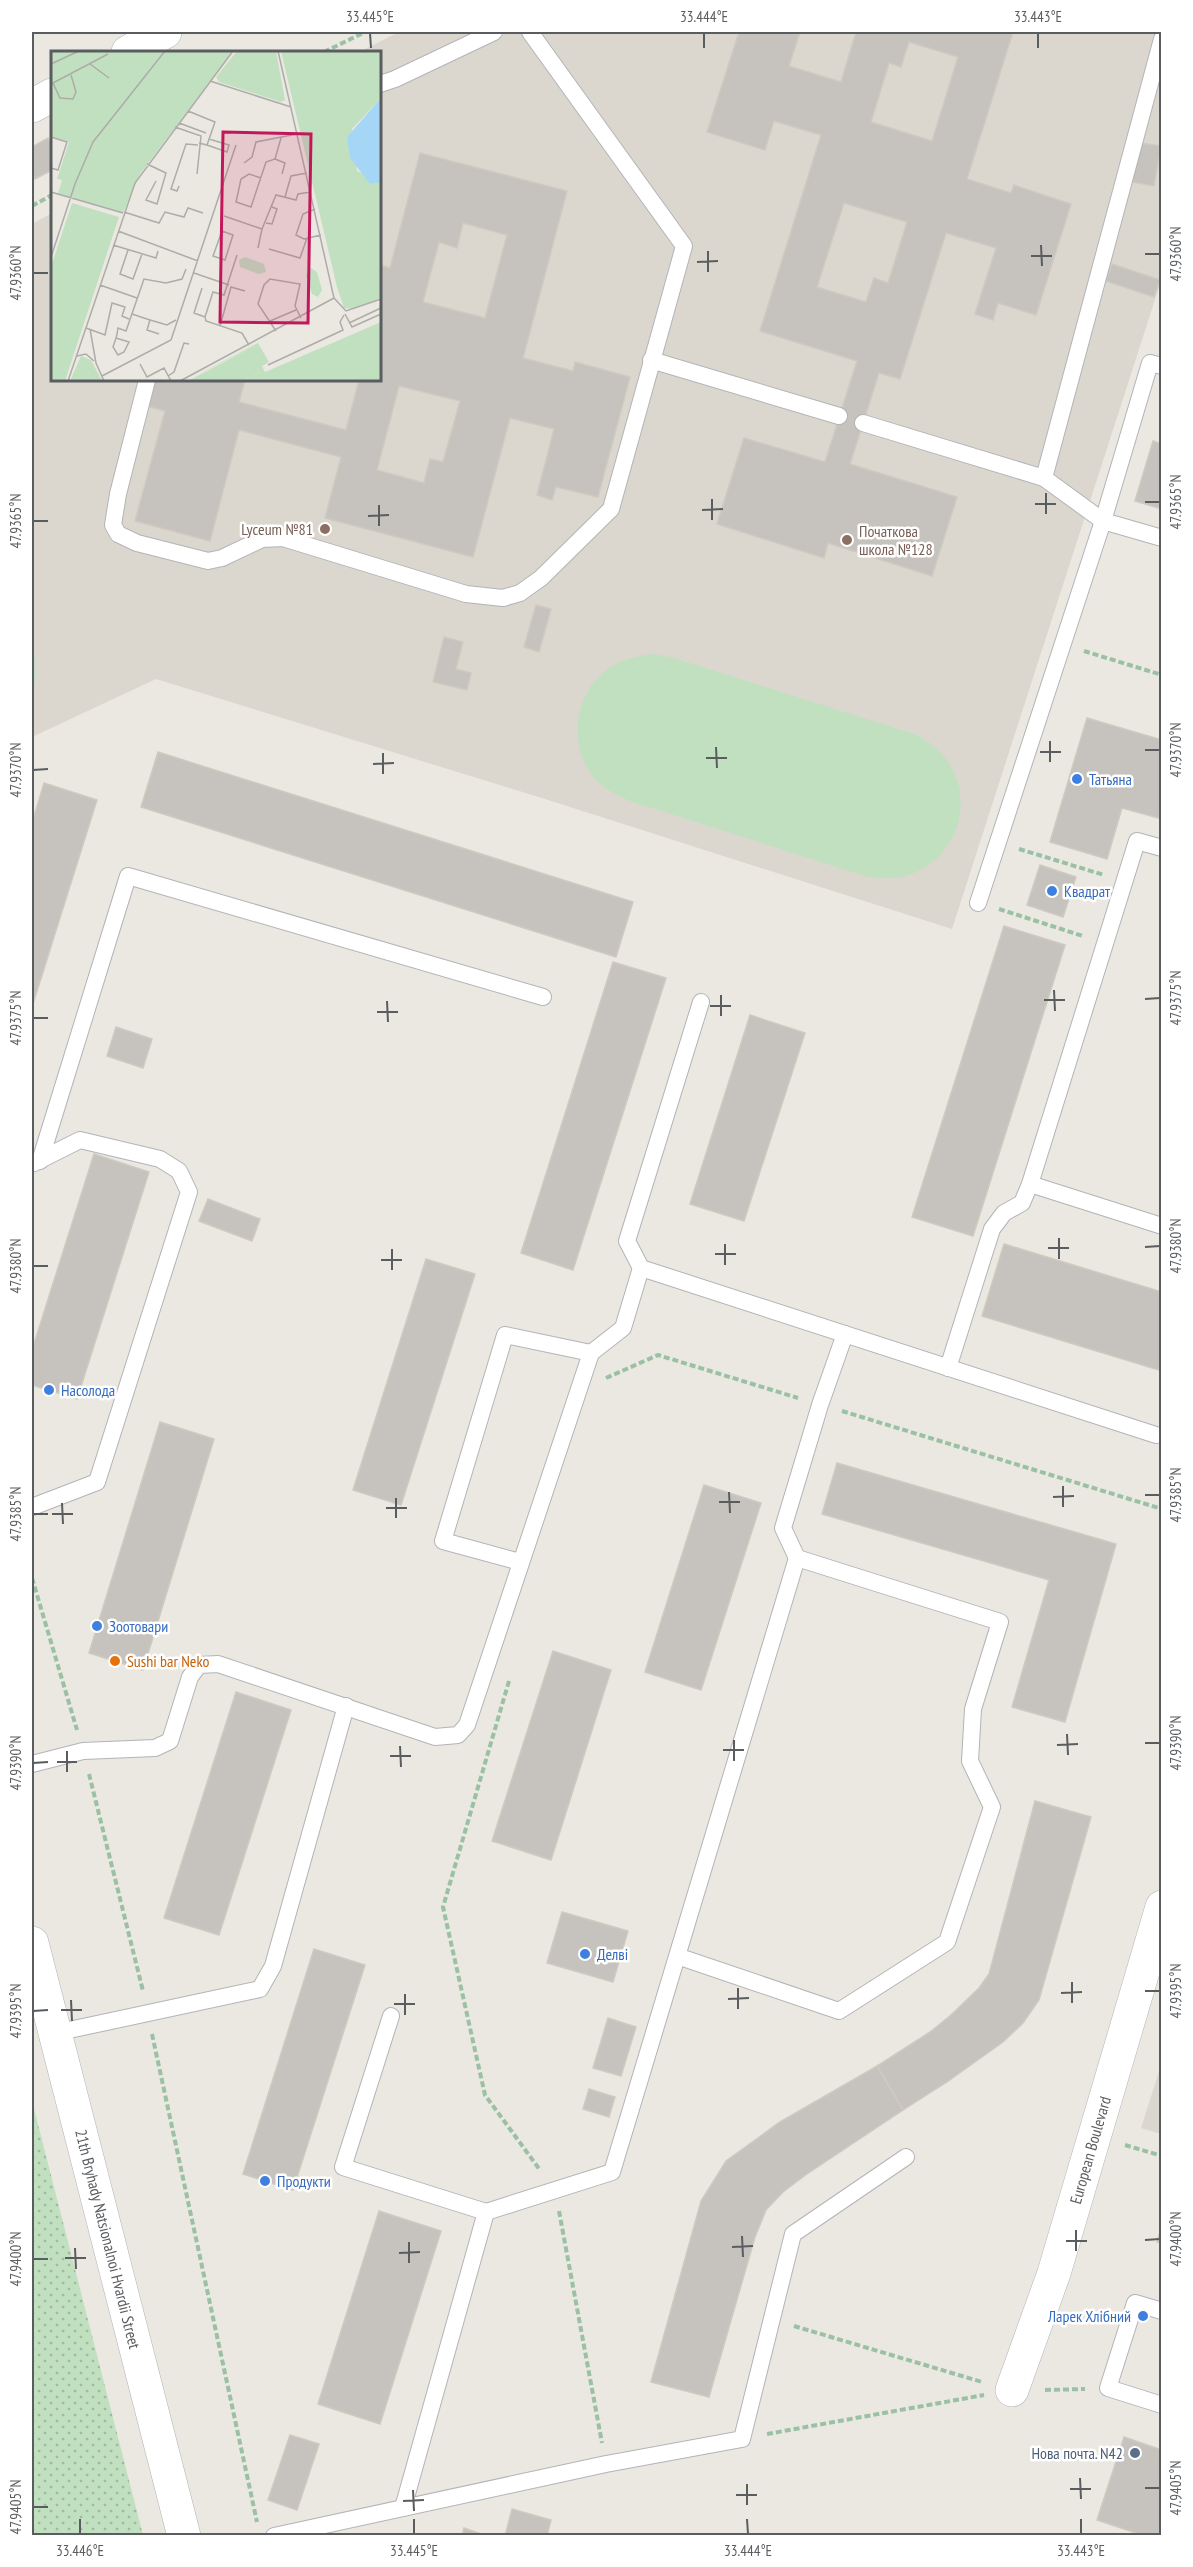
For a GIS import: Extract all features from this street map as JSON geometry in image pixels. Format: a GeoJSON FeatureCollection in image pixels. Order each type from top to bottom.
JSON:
{"type":"FeatureCollection","features":[{"type":"Feature","properties":{"kind":"street"},"geometry":{"type":"LineString","coordinates":[[130,51],[165,32]]}},
{"type":"Feature","properties":{"kind":"street"},"geometry":{"type":"LineString","coordinates":[[32,106],[51,95]]}},
{"type":"Feature","properties":{"kind":"street","name":"European Boulevard"},"geometry":{"type":"LineString","coordinates":[[1012,2390],[1054,2273],[1161,1907]]}},
{"type":"Feature","properties":{"kind":"street","name":"21th Bryhady Natsionalnoi Hvardii Street"},"geometry":{"type":"LineString","coordinates":[[32,1943],[184,2535]]}},
{"type":"Feature","properties":{"kind":"lane"},"geometry":{"type":"LineString","coordinates":[[381,84],[494,32]]}},
{"type":"Feature","properties":{"kind":"lane"},"geometry":{"type":"LineString","coordinates":[[147,381],[118,494],[113,525],[118,534],[137,543],[208,561],[222,558],[262,539],[283,538],[466,594],[503,598],[520,593],[541,578],[611,509],[684,246],[530,32]]}},
{"type":"Feature","properties":{"kind":"lane"},"geometry":{"type":"LineString","coordinates":[[1044,478],[1161,39]]}},
{"type":"Feature","properties":{"kind":"lane"},"geometry":{"type":"LineString","coordinates":[[651,360],[839,416]]}},
{"type":"Feature","properties":{"kind":"lane"},"geometry":{"type":"LineString","coordinates":[[978,903],[1103,521],[1150,363],[1161,366]]}},
{"type":"Feature","properties":{"kind":"lane"},"geometry":{"type":"LineString","coordinates":[[863,423],[1044,478],[1103,521],[1161,538]]}},
{"type":"Feature","properties":{"kind":"lane"},"geometry":{"type":"LineString","coordinates":[[948,1368],[992,1228],[1004,1214],[1022,1203],[1030,1184],[1137,841],[1161,848]]}},
{"type":"Feature","properties":{"kind":"lane"},"geometry":{"type":"LineString","coordinates":[[36,1162],[128,876],[543,997]]}},
{"type":"Feature","properties":{"kind":"lane"},"geometry":{"type":"LineString","coordinates":[[32,1764],[83,1751],[155,1748],[170,1741],[190,1677],[199,1665],[218,1664],[435,1737],[458,1735],[467,1725],[519,1562],[591,1353],[623,1328],[641,1268],[627,1241],[700,1002]]}},
{"type":"Feature","properties":{"kind":"lane"},"geometry":{"type":"LineString","coordinates":[[32,1507],[98,1482],[189,1192],[179,1171],[160,1159],[80,1140],[36,1162]]}},
{"type":"Feature","properties":{"kind":"lane"},"geometry":{"type":"LineString","coordinates":[[1030,1184],[1161,1226]]}},
{"type":"Feature","properties":{"kind":"lane"},"geometry":{"type":"LineString","coordinates":[[641,1268],[1156,1435]]}},
{"type":"Feature","properties":{"kind":"lane"},"geometry":{"type":"LineString","coordinates":[[391,2016],[343,2167],[486,2212],[612,2172],[797,1558],[783,1528],[820,1405],[845,1334]]}},
{"type":"Feature","properties":{"kind":"lane"},"geometry":{"type":"LineString","coordinates":[[519,1562],[443,1541],[505,1335],[591,1353]]}},
{"type":"Feature","properties":{"kind":"lane"},"geometry":{"type":"LineString","coordinates":[[677,1956],[838,2011],[947,1942],[992,1807],[970,1761],[973,1709],[1000,1622],[797,1558]]}},
{"type":"Feature","properties":{"kind":"lane"},"geometry":{"type":"LineString","coordinates":[[55,2033],[260,1989],[273,1966],[346,1706]]}},
{"type":"Feature","properties":{"kind":"lane"},"geometry":{"type":"LineString","coordinates":[[274,2535],[606,2464],[742,2439],[793,2234],[906,2157]]}},
{"type":"Feature","properties":{"kind":"lane"},"geometry":{"type":"LineString","coordinates":[[403,2508],[486,2212]]}},
{"type":"Feature","properties":{"kind":"lane"},"geometry":{"type":"LineString","coordinates":[[1161,2311],[1135,2303],[1108,2388],[1161,2405]]}},
{"type":"Feature","properties":{"kind":"path"},"geometry":{"type":"LineString","coordinates":[[326,51],[365,32]]}},
{"type":"Feature","properties":{"kind":"path"},"geometry":{"type":"LineString","coordinates":[[32,206],[51,196]]}},
{"type":"Feature","properties":{"kind":"path"},"geometry":{"type":"LineString","coordinates":[[1063,645],[1161,675]]}},
{"type":"Feature","properties":{"kind":"path"},"geometry":{"type":"LineString","coordinates":[[998,843],[1124,881]]}},
{"type":"Feature","properties":{"kind":"path"},"geometry":{"type":"LineString","coordinates":[[978,903],[1105,943]]}},
{"type":"Feature","properties":{"kind":"path"},"geometry":{"type":"LineString","coordinates":[[596,1382],[658,1355],[1161,1509]]}},
{"type":"Feature","properties":{"kind":"path"},"geometry":{"type":"LineString","coordinates":[[32,1578],[83,1751],[148,2013],[257,2524]]}},
{"type":"Feature","properties":{"kind":"path"},"geometry":{"type":"LineString","coordinates":[[510,1679],[443,1907],[485,2095],[555,2190],[606,2464]]}},
{"type":"Feature","properties":{"kind":"path"},"geometry":{"type":"LineString","coordinates":[[1094,2135],[1161,2156]]}},
{"type":"Feature","properties":{"kind":"path"},"geometry":{"type":"LineString","coordinates":[[771,2319],[1012,2390]]}},
{"type":"Feature","properties":{"kind":"path"},"geometry":{"type":"LineString","coordinates":[[742,2439],[1012,2390],[1108,2388]]}},
{"type":"Feature","properties":{"kind":"shaded area"},"geometry":{"type":"Polygon","coordinates":[[[399,32],[1161,32],[1161,281],[952,929],[545,799],[156,679],[32,737],[32,224],[51,214],[51,381],[381,381],[381,51],[361,51],[399,32]]]}},
{"type":"Feature","properties":{"kind":"shaded area"},"geometry":{"type":"Polygon","coordinates":[[[1161,2065],[1161,2134],[1141,2128],[1161,2065]]]}},
{"type":"Feature","properties":{"kind":"green space"},"geometry":{"type":"Polygon","coordinates":[[[32,646],[35,672],[32,698],[32,646]]]}},
{"type":"Feature","properties":{"kind":"green space"},"geometry":{"type":"Polygon","coordinates":[[[652,654],[671,657],[917,735],[926,740],[948,762],[956,778],[960,795],[957,828],[949,843],[939,856],[925,867],[909,875],[894,878],[868,877],[630,801],[609,791],[587,768],[581,753],[578,718],[583,702],[591,687],[602,674],[616,664],[638,656],[652,654]]]}},
{"type":"Feature","properties":{"kind":"green space"},"geometry":{"type":"Polygon","coordinates":[[[32,2101],[143,2535],[32,2535],[32,2101]]]}},
{"type":"Feature","properties":{"kind":"building"},"geometry":{"type":"Polygon","coordinates":[[[739,32],[800,32],[789,66],[841,82],[856,32],[1013,32],[967,179],[1011,193],[1014,185],[1071,204],[1036,315],[998,303],[993,320],[975,314],[996,248],[946,233],[900,379],[879,373],[850,464],[957,497],[932,576],[828,543],[824,558],[717,524],[744,438],[825,462],[857,361],[760,331],[821,135],[774,121],[765,150],[707,132],[739,32]],[[909,42],[901,67],[889,63],[871,122],[932,141],[958,57],[909,42]],[[844,203],[817,287],[866,302],[874,278],[888,283],[907,222],[844,203]]]}},
{"type":"Feature","properties":{"kind":"building"},"geometry":{"type":"Polygon","coordinates":[[[48,138],[51,144],[51,171],[35,179],[32,174],[32,147],[48,138]]]}},
{"type":"Feature","properties":{"kind":"building"},"geometry":{"type":"Polygon","coordinates":[[[1139,143],[1161,146],[1154,186],[1132,182],[1139,143]]]}},
{"type":"Feature","properties":{"kind":"building"},"geometry":{"type":"Polygon","coordinates":[[[420,153],[567,191],[523,358],[573,371],[575,362],[630,377],[598,497],[556,487],[552,500],[537,495],[554,429],[510,418],[473,557],[325,518],[341,457],[239,430],[210,541],[135,521],[165,411],[146,406],[153,381],[245,381],[239,402],[346,430],[359,381],[381,381],[381,265],[390,268],[420,153]],[[463,223],[457,248],[439,242],[423,302],[485,318],[507,235],[463,223]],[[399,386],[377,470],[424,483],[430,459],[443,462],[460,401],[399,386]]]}},
{"type":"Feature","properties":{"kind":"building"},"geometry":{"type":"Polygon","coordinates":[[[1112,264],[1160,280],[1154,297],[1106,281],[1112,264]]]}},
{"type":"Feature","properties":{"kind":"building"},"geometry":{"type":"Polygon","coordinates":[[[1153,441],[1162,444],[1162,509],[1135,501],[1153,441]]]}},
{"type":"Feature","properties":{"kind":"building"},"geometry":{"type":"Polygon","coordinates":[[[536,605],[551,609],[539,652],[524,647],[536,605]]]}},
{"type":"Feature","properties":{"kind":"building"},"geometry":{"type":"Polygon","coordinates":[[[444,637],[463,642],[456,669],[471,673],[467,690],[433,682],[444,637]]]}},
{"type":"Feature","properties":{"kind":"building"},"geometry":{"type":"Polygon","coordinates":[[[1087,718],[1162,740],[1162,819],[1122,808],[1107,859],[1050,842],[1087,718]]]}},
{"type":"Feature","properties":{"kind":"building"},"geometry":{"type":"Polygon","coordinates":[[[158,752],[633,902],[616,957],[141,807],[158,752]]]}},
{"type":"Feature","properties":{"kind":"building"},"geometry":{"type":"Polygon","coordinates":[[[44,783],[97,800],[32,1007],[32,823],[44,783]]]}},
{"type":"Feature","properties":{"kind":"building","name":"Квадрат"},"geometry":{"type":"Polygon","coordinates":[[[1040,865],[1076,877],[1063,917],[1027,905],[1040,865]]]}},
{"type":"Feature","properties":{"kind":"building"},"geometry":{"type":"Polygon","coordinates":[[[1004,926],[1065,945],[973,1236],[912,1217],[1004,926]]]}},
{"type":"Feature","properties":{"kind":"building"},"geometry":{"type":"Polygon","coordinates":[[[613,962],[666,978],[573,1270],[521,1253],[613,962]]]}},
{"type":"Feature","properties":{"kind":"building"},"geometry":{"type":"Polygon","coordinates":[[[750,1015],[805,1033],[744,1221],[690,1204],[750,1015]]]}},
{"type":"Feature","properties":{"kind":"building"},"geometry":{"type":"Polygon","coordinates":[[[116,1027],[152,1039],[143,1068],[107,1056],[116,1027]]]}},
{"type":"Feature","properties":{"kind":"building"},"geometry":{"type":"Polygon","coordinates":[[[94,1154],[149,1172],[77,1399],[32,1385],[32,1350],[94,1154]]]}},
{"type":"Feature","properties":{"kind":"building"},"geometry":{"type":"Polygon","coordinates":[[[208,1199],[260,1219],[252,1241],[199,1221],[208,1199]]]}},
{"type":"Feature","properties":{"kind":"building"},"geometry":{"type":"Polygon","coordinates":[[[1004,1244],[1162,1292],[1162,1371],[982,1316],[1004,1244]]]}},
{"type":"Feature","properties":{"kind":"building"},"geometry":{"type":"Polygon","coordinates":[[[426,1259],[475,1274],[401,1505],[353,1490],[426,1259]]]}},
{"type":"Feature","properties":{"kind":"building"},"geometry":{"type":"Polygon","coordinates":[[[160,1422],[214,1439],[143,1670],[89,1653],[160,1422]]]}},
{"type":"Feature","properties":{"kind":"building"},"geometry":{"type":"Polygon","coordinates":[[[837,1463],[1116,1544],[1065,1722],[1012,1707],[1049,1580],[822,1514],[837,1463]]]}},
{"type":"Feature","properties":{"kind":"building"},"geometry":{"type":"Polygon","coordinates":[[[704,1485],[761,1503],[701,1690],[645,1672],[704,1485]]]}},
{"type":"Feature","properties":{"kind":"building"},"geometry":{"type":"Polygon","coordinates":[[[553,1651],[611,1670],[551,1860],[492,1841],[553,1651]]]}},
{"type":"Feature","properties":{"kind":"building"},"geometry":{"type":"Polygon","coordinates":[[[236,1692],[291,1710],[219,1935],[164,1918],[236,1692]]]}},
{"type":"Feature","properties":{"kind":"building"},"geometry":{"type":"Polygon","coordinates":[[[1035,1801],[1091,1817],[1039,2000],[1023,2023],[1003,2042],[903,2110],[877,2066],[930,2032],[951,2015],[979,1988],[989,1974],[1035,1801]]]}},
{"type":"Feature","properties":{"kind":"building","name":"Делві"},"geometry":{"type":"Polygon","coordinates":[[[562,1912],[628,1931],[613,1982],[547,1963],[562,1912]]]}},
{"type":"Feature","properties":{"kind":"building"},"geometry":{"type":"Polygon","coordinates":[[[314,1949],[365,1965],[293,2190],[243,2174],[314,1949]]]}},
{"type":"Feature","properties":{"kind":"building"},"geometry":{"type":"Polygon","coordinates":[[[608,2018],[636,2027],[621,2076],[593,2068],[608,2018]]]}},
{"type":"Feature","properties":{"kind":"building"},"geometry":{"type":"Polygon","coordinates":[[[877,2066],[903,2110],[807,2174],[783,2192],[766,2210],[755,2237],[709,2397],[651,2382],[701,2201],[726,2161],[780,2122],[877,2066]]]}},
{"type":"Feature","properties":{"kind":"building"},"geometry":{"type":"Polygon","coordinates":[[[589,2089],[615,2097],[609,2117],[583,2109],[589,2089]]]}},
{"type":"Feature","properties":{"kind":"building"},"geometry":{"type":"Polygon","coordinates":[[[379,2211],[441,2231],[380,2424],[318,2404],[379,2211]]]}},
{"type":"Feature","properties":{"kind":"building"},"geometry":{"type":"Polygon","coordinates":[[[1162,2225],[1162,2243],[1157,2242],[1162,2225]]]}},
{"type":"Feature","properties":{"kind":"building"},"geometry":{"type":"Polygon","coordinates":[[[290,2435],[319,2444],[297,2510],[268,2500],[290,2435]]]}},
{"type":"Feature","properties":{"kind":"building"},"geometry":{"type":"Polygon","coordinates":[[[1124,2437],[1162,2450],[1162,2536],[1138,2536],[1139,2534],[1097,2520],[1124,2437]]]}},
{"type":"Feature","properties":{"kind":"building"},"geometry":{"type":"Polygon","coordinates":[[[512,2509],[551,2520],[547,2536],[505,2536],[512,2509]]]}},
{"type":"Feature","properties":{"kind":"building"},"geometry":{"type":"Polygon","coordinates":[[[464,2528],[487,2536],[462,2536],[464,2528]]]}},
{"type":"Feature","properties":{"kind":"place","name":"Lyceum №81"},"geometry":{"type":"Point","coordinates":[325,529]}},
{"type":"Feature","properties":{"kind":"place","name":"Початкова школа №128"},"geometry":{"type":"Point","coordinates":[847,540]}},
{"type":"Feature","properties":{"kind":"place","name":"Татьяна"},"geometry":{"type":"Point","coordinates":[1077,779]}},
{"type":"Feature","properties":{"kind":"place","name":"Квадрат"},"geometry":{"type":"Point","coordinates":[1052,891]}},
{"type":"Feature","properties":{"kind":"place","name":"Насолода"},"geometry":{"type":"Point","coordinates":[49,1390]}},
{"type":"Feature","properties":{"kind":"place","name":"Зоотовари"},"geometry":{"type":"Point","coordinates":[97,1626]}},
{"type":"Feature","properties":{"kind":"place","name":"Sushi bar Neko"},"geometry":{"type":"Point","coordinates":[115,1661]}},
{"type":"Feature","properties":{"kind":"place","name":"Делві"},"geometry":{"type":"Point","coordinates":[585,1954]}},
{"type":"Feature","properties":{"kind":"place","name":"Продукти"},"geometry":{"type":"Point","coordinates":[265,2181]}},
{"type":"Feature","properties":{"kind":"place","name":"Ларек Хлібний"},"geometry":{"type":"Point","coordinates":[1143,2316]}},
{"type":"Feature","properties":{"kind":"place","name":"Нова почта. N42"},"geometry":{"type":"Point","coordinates":[1135,2453]}}]}
